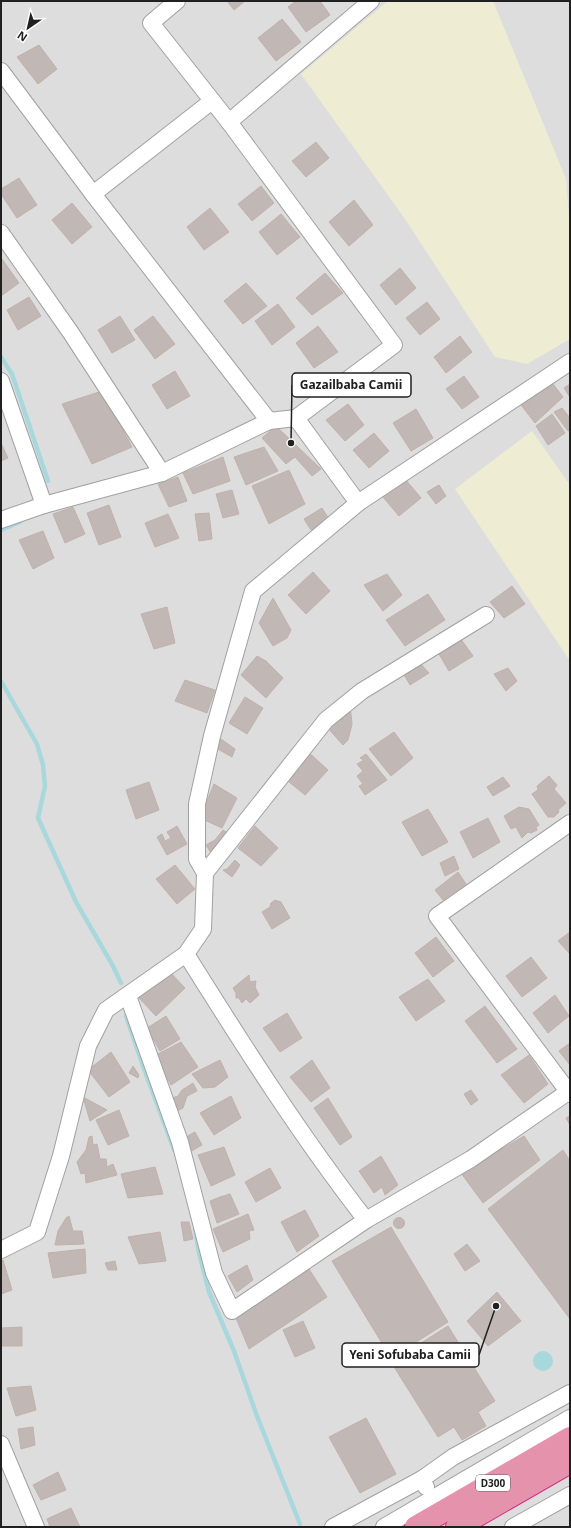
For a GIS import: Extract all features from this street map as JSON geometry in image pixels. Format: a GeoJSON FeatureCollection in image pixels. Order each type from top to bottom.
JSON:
{"type":"FeatureCollection","features":[{"type":"Feature","properties":{"kind":"highway","name":"D300"},"geometry":{"type":"LineString","coordinates":[[416,1527],[570,1438]]}},
{"type":"Feature","properties":{"kind":"highway","name":"D300"},"geometry":{"type":"LineString","coordinates":[[457,1527],[570,1462]]}},
{"type":"Feature","properties":{"kind":"street"},"geometry":{"type":"LineString","coordinates":[[1,520],[44,505],[162,473],[269,421],[296,418],[394,345],[229,122],[151,23],[177,1]]}},
{"type":"Feature","properties":{"kind":"street"},"geometry":{"type":"LineString","coordinates":[[229,122],[371,1]]}},
{"type":"Feature","properties":{"kind":"street"},"geometry":{"type":"LineString","coordinates":[[1,71],[93,194],[269,421]]}},
{"type":"Feature","properties":{"kind":"street"},"geometry":{"type":"LineString","coordinates":[[93,194],[212,102]]}},
{"type":"Feature","properties":{"kind":"street"},"geometry":{"type":"LineString","coordinates":[[1,233],[71,333],[162,473]]}},
{"type":"Feature","properties":{"kind":"street"},"geometry":{"type":"LineString","coordinates":[[1,1250],[37,1232],[61,1156],[88,1046],[106,1010],[186,954],[203,929],[205,873],[197,859],[197,804],[212,736],[254,591],[358,503],[570,362]]}},
{"type":"Feature","properties":{"kind":"street"},"geometry":{"type":"LineString","coordinates":[[1,381],[44,505]]}},
{"type":"Feature","properties":{"kind":"street"},"geometry":{"type":"LineString","coordinates":[[296,418],[358,503]]}},
{"type":"Feature","properties":{"kind":"street"},"geometry":{"type":"LineString","coordinates":[[205,873],[326,720],[362,691],[486,615]]}},
{"type":"Feature","properties":{"kind":"street"},"geometry":{"type":"LineString","coordinates":[[128,996],[180,1142],[214,1273],[232,1311],[366,1220],[471,1159],[569,1093],[437,916],[570,823]]}},
{"type":"Feature","properties":{"kind":"street"},"geometry":{"type":"LineString","coordinates":[[186,954],[236,1034],[331,1175],[366,1220]]}},
{"type":"Feature","properties":{"kind":"street"},"geometry":{"type":"LineString","coordinates":[[333,1527],[422,1479],[453,1457],[570,1393]]}},
{"type":"Feature","properties":{"kind":"street"},"geometry":{"type":"LineString","coordinates":[[384,1527],[570,1418]]}},
{"type":"Feature","properties":{"kind":"street"},"geometry":{"type":"LineString","coordinates":[[1,1444],[36,1527]]}},
{"type":"Feature","properties":{"kind":"street"},"geometry":{"type":"LineString","coordinates":[[422,1479],[432,1498]]}},
{"type":"Feature","properties":{"kind":"street"},"geometry":{"type":"LineString","coordinates":[[513,1527],[570,1495]]}},
{"type":"Feature","properties":{"kind":"shaded area"},"geometry":{"type":"Polygon","coordinates":[[[1,1],[570,1],[570,1527],[1,1527],[1,1]]]}},
{"type":"Feature","properties":{"kind":"shaded area"},"geometry":{"type":"Polygon","coordinates":[[[388,1],[493,1],[566,179],[570,229],[570,339],[527,364],[495,357],[405,219],[301,74],[388,1]]]}},
{"type":"Feature","properties":{"kind":"shaded area"},"geometry":{"type":"Polygon","coordinates":[[[532,431],[570,485],[570,661],[455,489],[532,431]]]}},
{"type":"Feature","properties":{"kind":"water"},"geometry":{"type":"Polygon","coordinates":[[[539,1351],[547,1351],[553,1357],[553,1365],[547,1371],[539,1371],[533,1365],[533,1357],[539,1351]]]}},
{"type":"Feature","properties":{"kind":"building"},"geometry":{"type":"Polygon","coordinates":[[[227,1],[245,1],[234,10],[227,1]]]}},
{"type":"Feature","properties":{"kind":"building"},"geometry":{"type":"Polygon","coordinates":[[[296,1],[320,1],[330,15],[306,32],[288,7],[296,1]]]}},
{"type":"Feature","properties":{"kind":"building"},"geometry":{"type":"Polygon","coordinates":[[[282,19],[301,42],[276,61],[258,38],[282,19]]]}},
{"type":"Feature","properties":{"kind":"building"},"geometry":{"type":"Polygon","coordinates":[[[39,45],[57,69],[38,84],[17,57],[39,45]]]}},
{"type":"Feature","properties":{"kind":"building"},"geometry":{"type":"Polygon","coordinates":[[[316,142],[329,158],[306,177],[292,161],[316,142]]]}},
{"type":"Feature","properties":{"kind":"building"},"geometry":{"type":"Polygon","coordinates":[[[19,178],[37,205],[17,218],[1,194],[1,189],[19,178]]]}},
{"type":"Feature","properties":{"kind":"building"},"geometry":{"type":"Polygon","coordinates":[[[261,186],[274,203],[252,221],[238,204],[261,186]]]}},
{"type":"Feature","properties":{"kind":"building"},"geometry":{"type":"Polygon","coordinates":[[[354,200],[373,225],[349,246],[329,222],[354,200]]]}},
{"type":"Feature","properties":{"kind":"building"},"geometry":{"type":"Polygon","coordinates":[[[72,203],[92,227],[72,244],[52,220],[72,203]]]}},
{"type":"Feature","properties":{"kind":"building"},"geometry":{"type":"Polygon","coordinates":[[[210,208],[229,232],[204,250],[187,227],[210,208]]]}},
{"type":"Feature","properties":{"kind":"building"},"geometry":{"type":"Polygon","coordinates":[[[281,214],[300,237],[277,255],[259,232],[281,214]]]}},
{"type":"Feature","properties":{"kind":"building"},"geometry":{"type":"Polygon","coordinates":[[[2,259],[19,283],[1,296],[1,260],[2,259]]]}},
{"type":"Feature","properties":{"kind":"building"},"geometry":{"type":"Polygon","coordinates":[[[400,268],[416,288],[396,305],[380,285],[400,268]]]}},
{"type":"Feature","properties":{"kind":"building"},"geometry":{"type":"Polygon","coordinates":[[[325,273],[343,293],[312,315],[296,298],[325,273]]]}},
{"type":"Feature","properties":{"kind":"building"},"geometry":{"type":"Polygon","coordinates":[[[246,283],[267,306],[243,324],[224,301],[246,283]]]}},
{"type":"Feature","properties":{"kind":"building"},"geometry":{"type":"Polygon","coordinates":[[[29,297],[41,316],[18,330],[7,310],[29,297]]]}},
{"type":"Feature","properties":{"kind":"building"},"geometry":{"type":"Polygon","coordinates":[[[427,302],[440,319],[420,335],[406,318],[427,302]]]}},
{"type":"Feature","properties":{"kind":"building"},"geometry":{"type":"Polygon","coordinates":[[[278,304],[295,327],[272,345],[255,321],[278,304]]]}},
{"type":"Feature","properties":{"kind":"building"},"geometry":{"type":"Polygon","coordinates":[[[120,316],[135,340],[112,353],[98,330],[120,316]]]}},
{"type":"Feature","properties":{"kind":"building"},"geometry":{"type":"Polygon","coordinates":[[[153,316],[175,344],[155,359],[134,330],[153,316]]]}},
{"type":"Feature","properties":{"kind":"building"},"geometry":{"type":"Polygon","coordinates":[[[318,326],[338,352],[314,368],[296,343],[318,326]]]}},
{"type":"Feature","properties":{"kind":"building"},"geometry":{"type":"Polygon","coordinates":[[[460,336],[472,352],[446,373],[434,357],[460,336]]]}},
{"type":"Feature","properties":{"kind":"building"},"geometry":{"type":"Polygon","coordinates":[[[175,371],[190,396],[167,409],[152,385],[175,371]]]}},
{"type":"Feature","properties":{"kind":"building"},"geometry":{"type":"Polygon","coordinates":[[[464,376],[479,397],[462,409],[446,389],[464,376]]]}},
{"type":"Feature","properties":{"kind":"building"},"geometry":{"type":"Polygon","coordinates":[[[550,380],[563,397],[535,423],[518,401],[550,380]]]}},
{"type":"Feature","properties":{"kind":"building"},"geometry":{"type":"Polygon","coordinates":[[[570,384],[570,397],[564,388],[570,384]]]}},
{"type":"Feature","properties":{"kind":"building"},"geometry":{"type":"Polygon","coordinates":[[[102,391],[132,447],[92,464],[62,404],[102,391]]]}},
{"type":"Feature","properties":{"kind":"building"},"geometry":{"type":"Polygon","coordinates":[[[348,404],[364,425],[345,441],[326,420],[348,404]]]}},
{"type":"Feature","properties":{"kind":"building"},"geometry":{"type":"Polygon","coordinates":[[[562,408],[570,418],[570,430],[568,431],[554,412],[562,408]]]}},
{"type":"Feature","properties":{"kind":"building"},"geometry":{"type":"Polygon","coordinates":[[[416,409],[433,438],[411,451],[393,423],[416,409]]]}},
{"type":"Feature","properties":{"kind":"building"},"geometry":{"type":"Polygon","coordinates":[[[552,414],[565,433],[548,445],[536,426],[552,414]]]}},
{"type":"Feature","properties":{"kind":"building"},"geometry":{"type":"Polygon","coordinates":[[[276,426],[321,469],[312,476],[295,457],[286,464],[262,438],[276,426]]]}},
{"type":"Feature","properties":{"kind":"building"},"geometry":{"type":"Polygon","coordinates":[[[374,433],[389,451],[369,468],[353,450],[374,433]]]}},
{"type":"Feature","properties":{"kind":"building"},"geometry":{"type":"Polygon","coordinates":[[[1,443],[8,458],[1,461],[1,443]]]}},
{"type":"Feature","properties":{"kind":"building"},"geometry":{"type":"Polygon","coordinates":[[[264,447],[278,471],[246,485],[234,457],[264,447]]]}},
{"type":"Feature","properties":{"kind":"building"},"geometry":{"type":"Polygon","coordinates":[[[223,457],[230,481],[193,494],[183,473],[223,457]]]}},
{"type":"Feature","properties":{"kind":"building"},"geometry":{"type":"Polygon","coordinates":[[[289,470],[305,504],[269,524],[252,486],[289,470]]]}},
{"type":"Feature","properties":{"kind":"building"},"geometry":{"type":"Polygon","coordinates":[[[178,477],[187,501],[169,507],[158,484],[178,477]]]}},
{"type":"Feature","properties":{"kind":"building"},"geometry":{"type":"Polygon","coordinates":[[[405,479],[421,498],[399,516],[383,497],[405,479]]]}},
{"type":"Feature","properties":{"kind":"building"},"geometry":{"type":"Polygon","coordinates":[[[439,485],[446,496],[436,504],[427,492],[439,485]]]}},
{"type":"Feature","properties":{"kind":"building"},"geometry":{"type":"Polygon","coordinates":[[[232,490],[239,514],[223,518],[216,494],[232,490]]]}},
{"type":"Feature","properties":{"kind":"building"},"geometry":{"type":"Polygon","coordinates":[[[109,505],[121,537],[99,545],[87,513],[109,505]]]}},
{"type":"Feature","properties":{"kind":"building"},"geometry":{"type":"Polygon","coordinates":[[[73,507],[85,534],[65,543],[53,514],[73,507]]]}},
{"type":"Feature","properties":{"kind":"building"},"geometry":{"type":"Polygon","coordinates":[[[322,508],[329,519],[311,530],[304,519],[322,508]]]}},
{"type":"Feature","properties":{"kind":"building"},"geometry":{"type":"Polygon","coordinates":[[[209,513],[212,539],[199,541],[195,514],[209,513]]]}},
{"type":"Feature","properties":{"kind":"building"},"geometry":{"type":"Polygon","coordinates":[[[168,514],[179,538],[155,547],[145,523],[168,514]]]}},
{"type":"Feature","properties":{"kind":"building"},"geometry":{"type":"Polygon","coordinates":[[[43,531],[54,558],[33,569],[19,540],[43,531]]]}},
{"type":"Feature","properties":{"kind":"building"},"geometry":{"type":"Polygon","coordinates":[[[313,572],[330,591],[306,614],[288,595],[313,572]]]}},
{"type":"Feature","properties":{"kind":"building"},"geometry":{"type":"Polygon","coordinates":[[[387,574],[402,595],[383,611],[364,585],[387,574]]]}},
{"type":"Feature","properties":{"kind":"building"},"geometry":{"type":"Polygon","coordinates":[[[512,586],[525,604],[504,618],[490,602],[512,586]]]}},
{"type":"Feature","properties":{"kind":"building"},"geometry":{"type":"Polygon","coordinates":[[[428,594],[445,620],[405,646],[386,620],[428,594]]]}},
{"type":"Feature","properties":{"kind":"building"},"geometry":{"type":"Polygon","coordinates":[[[273,598],[291,630],[287,638],[273,646],[259,623],[273,598]]]}},
{"type":"Feature","properties":{"kind":"building"},"geometry":{"type":"Polygon","coordinates":[[[167,607],[175,643],[154,649],[141,614],[167,607]]]}},
{"type":"Feature","properties":{"kind":"building"},"geometry":{"type":"Polygon","coordinates":[[[458,635],[473,656],[449,671],[436,649],[458,635]]]}},
{"type":"Feature","properties":{"kind":"building"},"geometry":{"type":"Polygon","coordinates":[[[257,656],[266,661],[283,678],[266,698],[241,675],[257,656]]]}},
{"type":"Feature","properties":{"kind":"building"},"geometry":{"type":"Polygon","coordinates":[[[418,661],[429,673],[410,685],[402,671],[418,661]]]}},
{"type":"Feature","properties":{"kind":"building"},"geometry":{"type":"Polygon","coordinates":[[[508,668],[517,681],[506,691],[494,674],[508,668]]]}},
{"type":"Feature","properties":{"kind":"building"},"geometry":{"type":"Polygon","coordinates":[[[185,680],[215,690],[207,713],[175,701],[185,680]]]}},
{"type":"Feature","properties":{"kind":"building"},"geometry":{"type":"Polygon","coordinates":[[[245,697],[263,708],[247,734],[229,723],[245,697]]]}},
{"type":"Feature","properties":{"kind":"building"},"geometry":{"type":"Polygon","coordinates":[[[350,705],[352,724],[348,740],[343,745],[326,726],[350,705]]]}},
{"type":"Feature","properties":{"kind":"building"},"geometry":{"type":"Polygon","coordinates":[[[394,732],[413,758],[391,776],[369,749],[394,732]]]}},
{"type":"Feature","properties":{"kind":"building"},"geometry":{"type":"Polygon","coordinates":[[[221,739],[235,749],[232,757],[216,748],[221,739]]]}},
{"type":"Feature","properties":{"kind":"building"},"geometry":{"type":"Polygon","coordinates":[[[305,749],[328,770],[305,795],[283,777],[305,749]]]}},
{"type":"Feature","properties":{"kind":"building"},"geometry":{"type":"Polygon","coordinates":[[[366,754],[387,780],[365,795],[359,786],[363,784],[357,776],[363,771],[357,764],[364,760],[360,758],[366,754]]]}},
{"type":"Feature","properties":{"kind":"building"},"geometry":{"type":"Polygon","coordinates":[[[549,776],[557,785],[554,789],[566,803],[558,810],[559,812],[554,817],[548,817],[532,794],[538,790],[537,786],[549,776]]]}},
{"type":"Feature","properties":{"kind":"building"},"geometry":{"type":"Polygon","coordinates":[[[503,777],[510,786],[493,796],[487,787],[503,777]]]}},
{"type":"Feature","properties":{"kind":"building"},"geometry":{"type":"Polygon","coordinates":[[[149,782],[159,810],[136,819],[126,790],[149,782]]]}},
{"type":"Feature","properties":{"kind":"building"},"geometry":{"type":"Polygon","coordinates":[[[214,784],[237,798],[222,828],[200,818],[214,784]]]}},
{"type":"Feature","properties":{"kind":"building"},"geometry":{"type":"Polygon","coordinates":[[[519,807],[529,809],[539,825],[536,827],[537,830],[531,833],[528,832],[522,838],[516,827],[511,829],[504,816],[519,807]]]}},
{"type":"Feature","properties":{"kind":"building"},"geometry":{"type":"Polygon","coordinates":[[[428,809],[448,842],[422,856],[402,822],[428,809]]]}},
{"type":"Feature","properties":{"kind":"building"},"geometry":{"type":"Polygon","coordinates":[[[488,818],[500,842],[473,858],[460,832],[488,818]]]}},
{"type":"Feature","properties":{"kind":"building"},"geometry":{"type":"Polygon","coordinates":[[[177,826],[187,844],[167,855],[157,837],[162,834],[165,841],[171,838],[167,832],[177,826]]]}},
{"type":"Feature","properties":{"kind":"building"},"geometry":{"type":"Polygon","coordinates":[[[255,826],[278,848],[261,866],[238,848],[255,826]]]}},
{"type":"Feature","properties":{"kind":"building"},"geometry":{"type":"Polygon","coordinates":[[[223,830],[231,835],[211,853],[206,845],[215,840],[223,830]]]}},
{"type":"Feature","properties":{"kind":"building"},"geometry":{"type":"Polygon","coordinates":[[[454,856],[459,869],[445,876],[440,863],[454,856]]]}},
{"type":"Feature","properties":{"kind":"building"},"geometry":{"type":"Polygon","coordinates":[[[235,860],[240,865],[232,877],[223,870],[227,869],[235,860]]]}},
{"type":"Feature","properties":{"kind":"building"},"geometry":{"type":"Polygon","coordinates":[[[175,865],[195,889],[177,904],[156,879],[175,865]]]}},
{"type":"Feature","properties":{"kind":"building"},"geometry":{"type":"Polygon","coordinates":[[[458,872],[466,884],[443,900],[435,890],[458,872]]]}},
{"type":"Feature","properties":{"kind":"building"},"geometry":{"type":"Polygon","coordinates":[[[275,900],[281,902],[290,918],[272,929],[262,912],[270,907],[271,903],[275,900]]]}},
{"type":"Feature","properties":{"kind":"building"},"geometry":{"type":"Polygon","coordinates":[[[570,932],[570,954],[558,941],[570,932]]]}},
{"type":"Feature","properties":{"kind":"building"},"geometry":{"type":"Polygon","coordinates":[[[436,937],[454,961],[433,977],[415,953],[436,937]]]}},
{"type":"Feature","properties":{"kind":"building"},"geometry":{"type":"Polygon","coordinates":[[[531,957],[547,978],[522,997],[506,976],[531,957]]]}},
{"type":"Feature","properties":{"kind":"building"},"geometry":{"type":"Polygon","coordinates":[[[168,970],[185,988],[156,1016],[139,998],[168,970]]]}},
{"type":"Feature","properties":{"kind":"building"},"geometry":{"type":"Polygon","coordinates":[[[249,975],[250,982],[256,981],[255,987],[259,995],[250,1003],[246,999],[242,1003],[239,998],[236,998],[236,993],[233,988],[249,975]]]}},
{"type":"Feature","properties":{"kind":"building"},"geometry":{"type":"Polygon","coordinates":[[[428,979],[445,1001],[416,1021],[399,997],[428,979]]]}},
{"type":"Feature","properties":{"kind":"building"},"geometry":{"type":"Polygon","coordinates":[[[555,995],[569,1016],[548,1033],[533,1013],[555,995]]]}},
{"type":"Feature","properties":{"kind":"building"},"geometry":{"type":"Polygon","coordinates":[[[485,1006],[517,1049],[497,1063],[465,1021],[485,1006]]]}},
{"type":"Feature","properties":{"kind":"building"},"geometry":{"type":"Polygon","coordinates":[[[287,1013],[302,1038],[280,1052],[263,1028],[287,1013]]]}},
{"type":"Feature","properties":{"kind":"building"},"geometry":{"type":"Polygon","coordinates":[[[166,1016],[180,1039],[160,1051],[147,1028],[166,1016]]]}},
{"type":"Feature","properties":{"kind":"building"},"geometry":{"type":"Polygon","coordinates":[[[181,1042],[198,1067],[171,1085],[154,1056],[181,1042]]]}},
{"type":"Feature","properties":{"kind":"building"},"geometry":{"type":"Polygon","coordinates":[[[570,1043],[570,1065],[559,1051],[570,1043]]]}},
{"type":"Feature","properties":{"kind":"building"},"geometry":{"type":"Polygon","coordinates":[[[111,1052],[130,1082],[109,1097],[88,1070],[111,1052]]]}},
{"type":"Feature","properties":{"kind":"building"},"geometry":{"type":"Polygon","coordinates":[[[529,1055],[548,1084],[524,1103],[501,1075],[529,1055]]]}},
{"type":"Feature","properties":{"kind":"building"},"geometry":{"type":"Polygon","coordinates":[[[220,1060],[228,1077],[215,1087],[203,1088],[192,1074],[220,1060]]]}},
{"type":"Feature","properties":{"kind":"building"},"geometry":{"type":"Polygon","coordinates":[[[312,1060],[330,1088],[311,1102],[290,1077],[312,1060]]]}},
{"type":"Feature","properties":{"kind":"building"},"geometry":{"type":"Polygon","coordinates":[[[133,1066],[139,1075],[138,1078],[129,1073],[133,1066]]]}},
{"type":"Feature","properties":{"kind":"building"},"geometry":{"type":"Polygon","coordinates":[[[193,1083],[197,1091],[187,1096],[183,1108],[175,1112],[169,1099],[178,1096],[182,1090],[193,1083]]]}},
{"type":"Feature","properties":{"kind":"building"},"geometry":{"type":"Polygon","coordinates":[[[471,1090],[478,1100],[471,1105],[464,1094],[471,1090]]]}},
{"type":"Feature","properties":{"kind":"building"},"geometry":{"type":"Polygon","coordinates":[[[231,1096],[241,1118],[214,1135],[200,1113],[231,1096]]]}},
{"type":"Feature","properties":{"kind":"building"},"geometry":{"type":"Polygon","coordinates":[[[83,1097],[107,1110],[90,1121],[83,1097]]]}},
{"type":"Feature","properties":{"kind":"building"},"geometry":{"type":"Polygon","coordinates":[[[328,1098],[352,1137],[340,1145],[314,1108],[328,1098]]]}},
{"type":"Feature","properties":{"kind":"building"},"geometry":{"type":"Polygon","coordinates":[[[119,1110],[129,1136],[108,1145],[96,1120],[119,1110]]]}},
{"type":"Feature","properties":{"kind":"building"},"geometry":{"type":"Polygon","coordinates":[[[570,1116],[570,1125],[566,1118],[570,1116]]]}},
{"type":"Feature","properties":{"kind":"building"},"geometry":{"type":"Polygon","coordinates":[[[195,1132],[202,1145],[190,1152],[184,1138],[195,1132]]]}},
{"type":"Feature","properties":{"kind":"building"},"geometry":{"type":"Polygon","coordinates":[[[92,1136],[93,1145],[97,1144],[100,1159],[106,1159],[107,1167],[113,1164],[117,1175],[86,1183],[85,1173],[81,1174],[77,1162],[86,1150],[89,1137],[92,1136]]]}},
{"type":"Feature","properties":{"kind":"building"},"geometry":{"type":"Polygon","coordinates":[[[524,1136],[540,1160],[483,1203],[461,1173],[524,1136]]]}},
{"type":"Feature","properties":{"kind":"building"},"geometry":{"type":"Polygon","coordinates":[[[224,1147],[235,1175],[211,1186],[198,1155],[224,1147]]]}},
{"type":"Feature","properties":{"kind":"building"},"geometry":{"type":"Polygon","coordinates":[[[563,1150],[570,1161],[570,1319],[488,1209],[563,1150]]]}},
{"type":"Feature","properties":{"kind":"building"},"geometry":{"type":"Polygon","coordinates":[[[381,1156],[398,1185],[385,1195],[382,1187],[374,1193],[359,1171],[381,1156]]]}},
{"type":"Feature","properties":{"kind":"building"},"geometry":{"type":"Polygon","coordinates":[[[155,1167],[163,1194],[128,1198],[121,1174],[155,1167]]]}},
{"type":"Feature","properties":{"kind":"building"},"geometry":{"type":"Polygon","coordinates":[[[270,1168],[281,1188],[256,1202],[245,1182],[270,1168]]]}},
{"type":"Feature","properties":{"kind":"building"},"geometry":{"type":"Polygon","coordinates":[[[230,1194],[239,1214],[217,1223],[210,1201],[230,1194]]]}},
{"type":"Feature","properties":{"kind":"building"},"geometry":{"type":"Polygon","coordinates":[[[305,1210],[319,1236],[297,1252],[281,1222],[305,1210]]]}},
{"type":"Feature","properties":{"kind":"building"},"geometry":{"type":"Polygon","coordinates":[[[248,1214],[254,1230],[249,1231],[250,1239],[223,1252],[213,1229],[248,1214]]]}},
{"type":"Feature","properties":{"kind":"building"},"geometry":{"type":"Polygon","coordinates":[[[69,1216],[73,1231],[82,1231],[84,1244],[55,1245],[58,1231],[66,1218],[69,1216]]]}},
{"type":"Feature","properties":{"kind":"building"},"geometry":{"type":"Polygon","coordinates":[[[399,1217],[403,1219],[405,1223],[403,1227],[399,1229],[395,1227],[393,1223],[395,1219],[399,1217]]]}},
{"type":"Feature","properties":{"kind":"building"},"geometry":{"type":"Polygon","coordinates":[[[181,1222],[189,1222],[193,1239],[184,1241],[181,1222]]]}},
{"type":"Feature","properties":{"kind":"building"},"geometry":{"type":"Polygon","coordinates":[[[391,1227],[448,1322],[391,1358],[332,1261],[391,1227]]]}},
{"type":"Feature","properties":{"kind":"building"},"geometry":{"type":"Polygon","coordinates":[[[160,1232],[166,1261],[139,1264],[128,1237],[160,1232]]]}},
{"type":"Feature","properties":{"kind":"building"},"geometry":{"type":"Polygon","coordinates":[[[467,1244],[480,1261],[465,1271],[454,1254],[467,1244]]]}},
{"type":"Feature","properties":{"kind":"building"},"geometry":{"type":"Polygon","coordinates":[[[85,1249],[86,1273],[53,1278],[48,1253],[85,1249]]]}},
{"type":"Feature","properties":{"kind":"building"},"geometry":{"type":"Polygon","coordinates":[[[3,1260],[12,1290],[1,1294],[1,1261],[3,1260]]]}},
{"type":"Feature","properties":{"kind":"building"},"geometry":{"type":"Polygon","coordinates":[[[115,1261],[117,1270],[108,1270],[105,1263],[115,1261]]]}},
{"type":"Feature","properties":{"kind":"building"},"geometry":{"type":"Polygon","coordinates":[[[247,1265],[253,1280],[237,1292],[228,1276],[247,1265]]]}},
{"type":"Feature","properties":{"kind":"building"},"geometry":{"type":"Polygon","coordinates":[[[309,1269],[327,1297],[249,1349],[236,1318],[309,1269]]]}},
{"type":"Feature","properties":{"kind":"building"},"geometry":{"type":"Polygon","coordinates":[[[497,1292],[521,1321],[488,1346],[467,1321],[497,1292]]]}},
{"type":"Feature","properties":{"kind":"building"},"geometry":{"type":"Polygon","coordinates":[[[303,1321],[315,1348],[295,1357],[283,1330],[303,1321]]]}},
{"type":"Feature","properties":{"kind":"building"},"geometry":{"type":"Polygon","coordinates":[[[448,1326],[495,1401],[478,1412],[486,1426],[462,1440],[454,1427],[438,1437],[391,1362],[448,1326]]]}},
{"type":"Feature","properties":{"kind":"building"},"geometry":{"type":"Polygon","coordinates":[[[22,1327],[22,1346],[1,1346],[1,1328],[22,1327]]]}},
{"type":"Feature","properties":{"kind":"building"},"geometry":{"type":"Polygon","coordinates":[[[31,1386],[36,1410],[16,1416],[7,1388],[31,1386]]]}},
{"type":"Feature","properties":{"kind":"building"},"geometry":{"type":"Polygon","coordinates":[[[366,1418],[396,1474],[360,1493],[329,1437],[366,1418]]]}},
{"type":"Feature","properties":{"kind":"building"},"geometry":{"type":"Polygon","coordinates":[[[33,1427],[35,1445],[21,1449],[18,1429],[33,1427]]]}},
{"type":"Feature","properties":{"kind":"building"},"geometry":{"type":"Polygon","coordinates":[[[58,1472],[66,1490],[41,1500],[33,1485],[58,1472]]]}},
{"type":"Feature","properties":{"kind":"building"},"geometry":{"type":"Polygon","coordinates":[[[71,1508],[80,1527],[50,1527],[47,1519],[71,1508]]]}},
{"type":"Feature","properties":{"kind":"waterway"},"geometry":{"type":"LineString","coordinates":[[1,357],[12,374],[48,481]]}},
{"type":"Feature","properties":{"kind":"waterway"},"geometry":{"type":"LineString","coordinates":[[1,530],[20,522]]}},
{"type":"Feature","properties":{"kind":"waterway"},"geometry":{"type":"LineString","coordinates":[[1,681],[37,744],[43,765],[45,786],[38,818],[76,902],[113,966],[121,983]]}},
{"type":"Feature","properties":{"kind":"waterway"},"geometry":{"type":"LineString","coordinates":[[126,1016],[174,1150]]}},
{"type":"Feature","properties":{"kind":"waterway"},"geometry":{"type":"LineString","coordinates":[[195,1229],[199,1253],[209,1292],[234,1351],[257,1416],[300,1524]]}},
{"type":"Feature","properties":{"kind":"place","name":"Gazailbaba Camii"},"geometry":{"type":"Point","coordinates":[291,443]}},
{"type":"Feature","properties":{"kind":"place","name":"Yeni Sofubaba Camii"},"geometry":{"type":"Point","coordinates":[496,1306]}}]}
